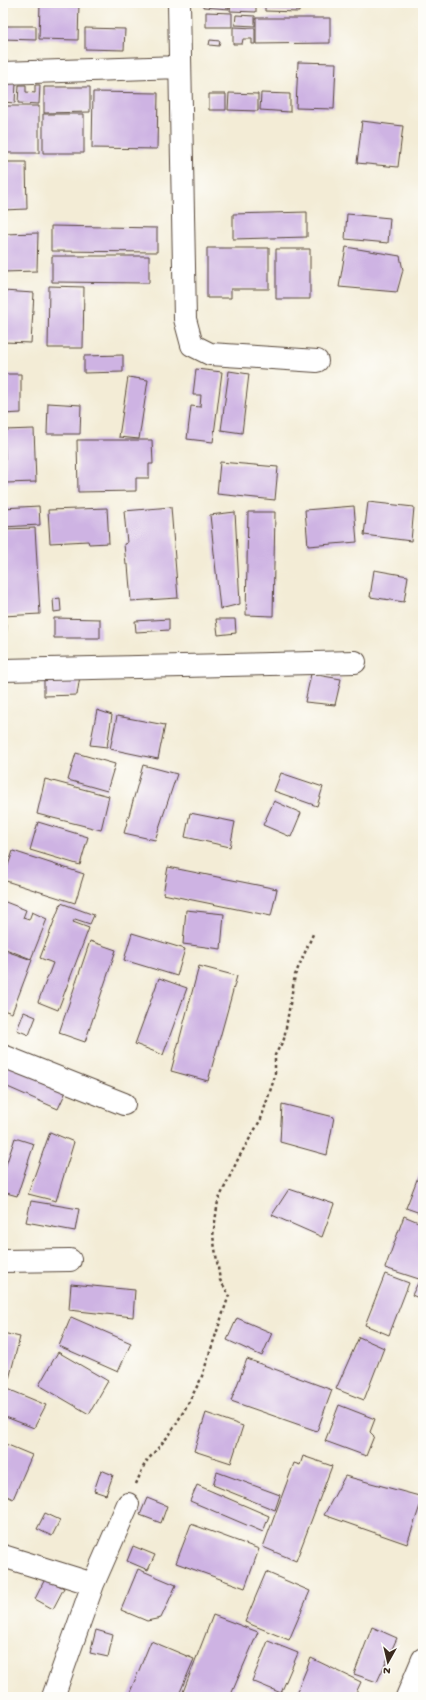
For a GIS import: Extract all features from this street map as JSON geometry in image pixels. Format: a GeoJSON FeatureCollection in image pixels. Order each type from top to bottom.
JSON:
{"type":"FeatureCollection","features":[{"type":"Feature","properties":{"kind":"street"},"geometry":{"type":"LineString","coordinates":[[178,3],[185,319],[192,345],[210,354],[317,361]]}},
{"type":"Feature","properties":{"kind":"street"},"geometry":{"type":"LineString","coordinates":[[3,74],[179,67]]}},
{"type":"Feature","properties":{"kind":"street"},"geometry":{"type":"LineString","coordinates":[[3,670],[356,662]]}},
{"type":"Feature","properties":{"kind":"street"},"geometry":{"type":"LineString","coordinates":[[3,1056],[124,1104]]}},
{"type":"Feature","properties":{"kind":"street"},"geometry":{"type":"LineString","coordinates":[[3,1261],[70,1260]]}},
{"type":"Feature","properties":{"kind":"street"},"geometry":{"type":"LineString","coordinates":[[53,1697],[93,1584],[128,1504]]}},
{"type":"Feature","properties":{"kind":"street"},"geometry":{"type":"LineString","coordinates":[[3,1556],[93,1584]]}},
{"type":"Feature","properties":{"kind":"street"},"geometry":{"type":"LineString","coordinates":[[407,1697],[423,1659]]}},
{"type":"Feature","properties":{"kind":"path"},"geometry":{"type":"LineString","coordinates":[[128,1504],[145,1463],[174,1428],[200,1379],[229,1295],[220,1280],[213,1236],[218,1201],[239,1157],[261,1119],[275,1076],[275,1055],[284,1039],[295,975],[313,934]]}},
{"type":"Feature","properties":{"kind":"building"},"geometry":{"type":"Polygon","coordinates":[[[40,3],[79,3],[78,40],[39,39],[40,3]]]}},
{"type":"Feature","properties":{"kind":"building"},"geometry":{"type":"Polygon","coordinates":[[[203,3],[229,3],[229,9],[203,7],[203,3]]]}},
{"type":"Feature","properties":{"kind":"building"},"geometry":{"type":"Polygon","coordinates":[[[231,3],[256,3],[256,12],[230,11],[231,3]]]}},
{"type":"Feature","properties":{"kind":"building"},"geometry":{"type":"Polygon","coordinates":[[[265,3],[299,3],[299,12],[265,11],[265,3]]]}},
{"type":"Feature","properties":{"kind":"building"},"geometry":{"type":"Polygon","coordinates":[[[206,12],[232,13],[232,27],[206,27],[206,12]]]}},
{"type":"Feature","properties":{"kind":"building"},"geometry":{"type":"Polygon","coordinates":[[[236,15],[255,16],[255,26],[235,25],[236,15]]]}},
{"type":"Feature","properties":{"kind":"building"},"geometry":{"type":"Polygon","coordinates":[[[256,18],[330,18],[330,43],[256,44],[256,18]]]}},
{"type":"Feature","properties":{"kind":"building"},"geometry":{"type":"Polygon","coordinates":[[[3,26],[36,26],[36,40],[3,39],[3,26]]]}},
{"type":"Feature","properties":{"kind":"building"},"geometry":{"type":"Polygon","coordinates":[[[233,27],[255,28],[255,44],[252,44],[252,39],[243,39],[242,44],[233,44],[233,27]]]}},
{"type":"Feature","properties":{"kind":"building"},"geometry":{"type":"Polygon","coordinates":[[[85,28],[125,29],[124,50],[85,49],[85,28]]]}},
{"type":"Feature","properties":{"kind":"building"},"geometry":{"type":"Polygon","coordinates":[[[210,40],[220,41],[219,46],[209,45],[210,40]]]}},
{"type":"Feature","properties":{"kind":"building"},"geometry":{"type":"Polygon","coordinates":[[[298,62],[336,63],[334,109],[296,108],[298,62]]]}},
{"type":"Feature","properties":{"kind":"building"},"geometry":{"type":"Polygon","coordinates":[[[3,82],[16,83],[15,103],[3,102],[3,82]]]}},
{"type":"Feature","properties":{"kind":"building"},"geometry":{"type":"Polygon","coordinates":[[[19,85],[26,85],[26,92],[35,93],[35,85],[40,85],[39,104],[18,103],[19,85]]]}},
{"type":"Feature","properties":{"kind":"building"},"geometry":{"type":"Polygon","coordinates":[[[44,87],[90,87],[90,112],[44,113],[44,87]]]}},
{"type":"Feature","properties":{"kind":"building"},"geometry":{"type":"Polygon","coordinates":[[[93,92],[158,93],[157,149],[92,148],[93,92]]]}},
{"type":"Feature","properties":{"kind":"building"},"geometry":{"type":"Polygon","coordinates":[[[229,93],[258,94],[258,111],[228,110],[229,93]]]}},
{"type":"Feature","properties":{"kind":"building"},"geometry":{"type":"Polygon","coordinates":[[[261,93],[290,94],[290,112],[260,110],[261,93]]]}},
{"type":"Feature","properties":{"kind":"building"},"geometry":{"type":"Polygon","coordinates":[[[209,94],[226,94],[226,110],[209,110],[209,94]]]}},
{"type":"Feature","properties":{"kind":"building"},"geometry":{"type":"Polygon","coordinates":[[[3,106],[39,106],[39,153],[3,153],[3,106]]]}},
{"type":"Feature","properties":{"kind":"building"},"geometry":{"type":"Polygon","coordinates":[[[43,114],[84,114],[84,153],[43,153],[43,114]]]}},
{"type":"Feature","properties":{"kind":"building"},"geometry":{"type":"Polygon","coordinates":[[[362,121],[403,126],[398,167],[357,163],[362,121]]]}},
{"type":"Feature","properties":{"kind":"building"},"geometry":{"type":"Polygon","coordinates":[[[3,162],[26,162],[27,209],[3,210],[3,162]]]}},
{"type":"Feature","properties":{"kind":"building"},"geometry":{"type":"Polygon","coordinates":[[[307,212],[307,237],[233,239],[233,214],[307,212]]]}},
{"type":"Feature","properties":{"kind":"building"},"geometry":{"type":"Polygon","coordinates":[[[347,214],[390,218],[388,243],[345,239],[347,214]]]}},
{"type":"Feature","properties":{"kind":"building"},"geometry":{"type":"Polygon","coordinates":[[[51,226],[157,228],[157,252],[51,251],[51,226]]]}},
{"type":"Feature","properties":{"kind":"building"},"geometry":{"type":"Polygon","coordinates":[[[38,233],[37,271],[3,272],[3,234],[38,233]]]}},
{"type":"Feature","properties":{"kind":"building"},"geometry":{"type":"Polygon","coordinates":[[[346,247],[400,256],[403,270],[397,292],[339,287],[346,247]]]}},
{"type":"Feature","properties":{"kind":"building"},"geometry":{"type":"Polygon","coordinates":[[[207,248],[269,248],[269,289],[231,289],[231,298],[207,298],[207,248]]]}},
{"type":"Feature","properties":{"kind":"building"},"geometry":{"type":"Polygon","coordinates":[[[276,249],[310,249],[310,299],[276,299],[276,249]]]}},
{"type":"Feature","properties":{"kind":"building"},"geometry":{"type":"Polygon","coordinates":[[[52,256],[149,256],[149,283],[52,282],[52,256]]]}},
{"type":"Feature","properties":{"kind":"building"},"geometry":{"type":"Polygon","coordinates":[[[49,286],[84,287],[83,348],[48,348],[49,286]]]}},
{"type":"Feature","properties":{"kind":"building"},"geometry":{"type":"Polygon","coordinates":[[[3,291],[34,293],[31,343],[3,342],[3,291]]]}},
{"type":"Feature","properties":{"kind":"building"},"geometry":{"type":"Polygon","coordinates":[[[123,355],[123,372],[84,373],[84,356],[123,355]]]}},
{"type":"Feature","properties":{"kind":"building"},"geometry":{"type":"Polygon","coordinates":[[[196,369],[222,372],[213,442],[187,439],[191,406],[200,407],[201,395],[193,395],[196,369]]]}},
{"type":"Feature","properties":{"kind":"building"},"geometry":{"type":"Polygon","coordinates":[[[229,371],[249,374],[242,433],[221,430],[229,371]]]}},
{"type":"Feature","properties":{"kind":"building"},"geometry":{"type":"Polygon","coordinates":[[[3,374],[21,374],[21,413],[3,414],[3,374]]]}},
{"type":"Feature","properties":{"kind":"building"},"geometry":{"type":"Polygon","coordinates":[[[128,377],[148,380],[139,439],[119,437],[128,377]]]}},
{"type":"Feature","properties":{"kind":"building"},"geometry":{"type":"Polygon","coordinates":[[[48,403],[81,405],[80,434],[47,434],[48,403]]]}},
{"type":"Feature","properties":{"kind":"building"},"geometry":{"type":"Polygon","coordinates":[[[34,429],[36,482],[6,483],[4,430],[34,429]]]}},
{"type":"Feature","properties":{"kind":"building"},"geometry":{"type":"Polygon","coordinates":[[[77,440],[152,440],[153,464],[149,464],[149,478],[136,478],[136,491],[78,492],[77,440]]]}},
{"type":"Feature","properties":{"kind":"building"},"geometry":{"type":"Polygon","coordinates":[[[220,462],[278,467],[275,500],[217,494],[220,462]]]}},
{"type":"Feature","properties":{"kind":"building"},"geometry":{"type":"Polygon","coordinates":[[[368,502],[414,507],[411,541],[364,535],[368,502]]]}},
{"type":"Feature","properties":{"kind":"building"},"geometry":{"type":"Polygon","coordinates":[[[39,506],[40,525],[3,527],[3,508],[39,506]]]}},
{"type":"Feature","properties":{"kind":"building"},"geometry":{"type":"Polygon","coordinates":[[[354,506],[357,542],[308,546],[305,510],[354,506]]]}},
{"type":"Feature","properties":{"kind":"building"},"geometry":{"type":"Polygon","coordinates":[[[171,507],[178,598],[131,601],[128,565],[126,565],[124,544],[127,543],[124,511],[171,507]]]}},
{"type":"Feature","properties":{"kind":"building"},"geometry":{"type":"Polygon","coordinates":[[[107,508],[109,543],[89,544],[88,541],[50,543],[48,510],[107,508]]]}},
{"type":"Feature","properties":{"kind":"building"},"geometry":{"type":"Polygon","coordinates":[[[235,512],[240,604],[220,609],[210,515],[235,512]]]}},
{"type":"Feature","properties":{"kind":"building"},"geometry":{"type":"Polygon","coordinates":[[[248,512],[275,512],[273,616],[246,615],[248,512]]]}},
{"type":"Feature","properties":{"kind":"building"},"geometry":{"type":"Polygon","coordinates":[[[35,528],[40,614],[3,616],[3,529],[35,528]]]}},
{"type":"Feature","properties":{"kind":"building"},"geometry":{"type":"Polygon","coordinates":[[[374,570],[408,576],[404,602],[370,597],[374,570]]]}},
{"type":"Feature","properties":{"kind":"building"},"geometry":{"type":"Polygon","coordinates":[[[60,598],[61,611],[54,612],[53,599],[60,598]]]}},
{"type":"Feature","properties":{"kind":"building"},"geometry":{"type":"Polygon","coordinates":[[[54,618],[100,619],[100,638],[54,638],[54,618]]]}},
{"type":"Feature","properties":{"kind":"building"},"geometry":{"type":"Polygon","coordinates":[[[169,619],[169,630],[136,632],[135,621],[169,619]]]}},
{"type":"Feature","properties":{"kind":"building"},"geometry":{"type":"Polygon","coordinates":[[[216,619],[235,619],[236,633],[218,635],[216,619]]]}},
{"type":"Feature","properties":{"kind":"building"},"geometry":{"type":"Polygon","coordinates":[[[3,625],[7,625],[6,640],[3,640],[3,625]]]}},
{"type":"Feature","properties":{"kind":"building"},"geometry":{"type":"Polygon","coordinates":[[[311,674],[341,679],[335,705],[305,702],[311,674]]]}},
{"type":"Feature","properties":{"kind":"building"},"geometry":{"type":"Polygon","coordinates":[[[44,676],[80,676],[77,695],[44,696],[44,676]]]}},
{"type":"Feature","properties":{"kind":"building"},"geometry":{"type":"Polygon","coordinates":[[[97,710],[112,715],[107,747],[90,745],[97,710]]]}},
{"type":"Feature","properties":{"kind":"building"},"geometry":{"type":"Polygon","coordinates":[[[117,716],[165,725],[158,759],[110,749],[117,716]]]}},
{"type":"Feature","properties":{"kind":"building"},"geometry":{"type":"Polygon","coordinates":[[[76,753],[115,764],[107,791],[68,780],[76,753]]]}},
{"type":"Feature","properties":{"kind":"building"},"geometry":{"type":"Polygon","coordinates":[[[143,765],[177,774],[155,840],[124,833],[143,765]]]}},
{"type":"Feature","properties":{"kind":"building"},"geometry":{"type":"Polygon","coordinates":[[[281,773],[323,787],[317,806],[274,791],[281,773]]]}},
{"type":"Feature","properties":{"kind":"building"},"geometry":{"type":"Polygon","coordinates":[[[45,779],[109,796],[101,830],[37,814],[45,779]]]}},
{"type":"Feature","properties":{"kind":"building"},"geometry":{"type":"Polygon","coordinates":[[[274,801],[301,813],[291,837],[263,825],[274,801]]]}},
{"type":"Feature","properties":{"kind":"building"},"geometry":{"type":"Polygon","coordinates":[[[190,813],[235,822],[230,847],[185,837],[190,813]]]}},
{"type":"Feature","properties":{"kind":"building"},"geometry":{"type":"Polygon","coordinates":[[[38,822],[88,837],[80,865],[30,850],[38,822]]]}},
{"type":"Feature","properties":{"kind":"building"},"geometry":{"type":"Polygon","coordinates":[[[13,851],[84,874],[75,903],[3,880],[13,851]]]}},
{"type":"Feature","properties":{"kind":"building"},"geometry":{"type":"Polygon","coordinates":[[[168,867],[277,889],[271,916],[163,894],[168,867]]]}},
{"type":"Feature","properties":{"kind":"building"},"geometry":{"type":"Polygon","coordinates":[[[3,901],[26,910],[23,918],[29,920],[32,912],[47,919],[31,959],[3,948],[3,901]]]}},
{"type":"Feature","properties":{"kind":"building"},"geometry":{"type":"Polygon","coordinates":[[[61,903],[94,915],[90,924],[75,919],[73,922],[89,928],[58,1010],[38,1002],[53,963],[40,958],[61,903]]]}},
{"type":"Feature","properties":{"kind":"building"},"geometry":{"type":"Polygon","coordinates":[[[186,910],[224,914],[221,949],[183,944],[186,910]]]}},
{"type":"Feature","properties":{"kind":"building"},"geometry":{"type":"Polygon","coordinates":[[[132,933],[185,949],[177,976],[124,960],[132,933]]]}},
{"type":"Feature","properties":{"kind":"building"},"geometry":{"type":"Polygon","coordinates":[[[90,941],[116,950],[85,1042],[59,1033],[90,941]]]}},
{"type":"Feature","properties":{"kind":"building"},"geometry":{"type":"Polygon","coordinates":[[[3,950],[32,960],[12,1013],[3,1010],[3,950]]]}},
{"type":"Feature","properties":{"kind":"building"},"geometry":{"type":"Polygon","coordinates":[[[199,966],[237,976],[208,1081],[171,1071],[199,966]]]}},
{"type":"Feature","properties":{"kind":"building"},"geometry":{"type":"Polygon","coordinates":[[[159,978],[187,988],[163,1055],[135,1044],[159,978]]]}},
{"type":"Feature","properties":{"kind":"building"},"geometry":{"type":"Polygon","coordinates":[[[24,1012],[36,1017],[29,1035],[17,1030],[24,1012]]]}},
{"type":"Feature","properties":{"kind":"building"},"geometry":{"type":"Polygon","coordinates":[[[11,1060],[69,1085],[58,1109],[3,1085],[3,1078],[11,1060]]]}},
{"type":"Feature","properties":{"kind":"building"},"geometry":{"type":"Polygon","coordinates":[[[282,1104],[334,1117],[327,1155],[280,1142],[282,1104]]]}},
{"type":"Feature","properties":{"kind":"building"},"geometry":{"type":"Polygon","coordinates":[[[50,1132],[74,1142],[56,1201],[28,1194],[50,1132]]]}},
{"type":"Feature","properties":{"kind":"building"},"geometry":{"type":"Polygon","coordinates":[[[15,1138],[34,1144],[17,1196],[3,1192],[3,1174],[15,1138]]]}},
{"type":"Feature","properties":{"kind":"building"},"geometry":{"type":"Polygon","coordinates":[[[423,1164],[423,1214],[406,1208],[423,1164]]]}},
{"type":"Feature","properties":{"kind":"building"},"geometry":{"type":"Polygon","coordinates":[[[289,1189],[334,1204],[322,1237],[272,1215],[289,1189]]]}},
{"type":"Feature","properties":{"kind":"building"},"geometry":{"type":"Polygon","coordinates":[[[31,1201],[79,1209],[75,1231],[26,1222],[31,1201]]]}},
{"type":"Feature","properties":{"kind":"building"},"geometry":{"type":"Polygon","coordinates":[[[404,1216],[423,1224],[422,1280],[385,1268],[404,1216]]]}},
{"type":"Feature","properties":{"kind":"building"},"geometry":{"type":"Polygon","coordinates":[[[385,1274],[409,1283],[389,1335],[365,1325],[385,1274]]]}},
{"type":"Feature","properties":{"kind":"building"},"geometry":{"type":"Polygon","coordinates":[[[418,1283],[423,1285],[423,1300],[412,1295],[418,1283]]]}},
{"type":"Feature","properties":{"kind":"building"},"geometry":{"type":"Polygon","coordinates":[[[71,1284],[135,1290],[133,1317],[69,1310],[71,1284]]]}},
{"type":"Feature","properties":{"kind":"building"},"geometry":{"type":"Polygon","coordinates":[[[71,1317],[131,1343],[118,1372],[59,1346],[71,1317]]]}},
{"type":"Feature","properties":{"kind":"building"},"geometry":{"type":"Polygon","coordinates":[[[237,1318],[272,1333],[262,1356],[227,1340],[237,1318]]]}},
{"type":"Feature","properties":{"kind":"building"},"geometry":{"type":"Polygon","coordinates":[[[3,1333],[20,1337],[9,1379],[3,1377],[3,1333]]]}},
{"type":"Feature","properties":{"kind":"building"},"geometry":{"type":"Polygon","coordinates":[[[359,1337],[384,1348],[364,1400],[336,1389],[359,1337]]]}},
{"type":"Feature","properties":{"kind":"building"},"geometry":{"type":"Polygon","coordinates":[[[58,1352],[108,1381],[89,1414],[39,1385],[58,1352]]]}},
{"type":"Feature","properties":{"kind":"building"},"geometry":{"type":"Polygon","coordinates":[[[247,1359],[332,1390],[317,1431],[231,1401],[247,1359]]]}},
{"type":"Feature","properties":{"kind":"building"},"geometry":{"type":"Polygon","coordinates":[[[3,1387],[46,1405],[34,1428],[3,1416],[3,1387]]]}},
{"type":"Feature","properties":{"kind":"building"},"geometry":{"type":"Polygon","coordinates":[[[339,1405],[375,1419],[370,1432],[374,1436],[366,1456],[325,1441],[339,1405]]]}},
{"type":"Feature","properties":{"kind":"building"},"geometry":{"type":"Polygon","coordinates":[[[206,1413],[243,1426],[231,1463],[194,1451],[206,1413]]]}},
{"type":"Feature","properties":{"kind":"building"},"geometry":{"type":"Polygon","coordinates":[[[3,1443],[32,1455],[13,1499],[3,1494],[3,1443]]]}},
{"type":"Feature","properties":{"kind":"building"},"geometry":{"type":"Polygon","coordinates":[[[303,1456],[332,1466],[296,1561],[263,1547],[294,1463],[300,1465],[303,1456]]]}},
{"type":"Feature","properties":{"kind":"building"},"geometry":{"type":"Polygon","coordinates":[[[101,1470],[113,1475],[106,1495],[94,1491],[101,1470]]]}},
{"type":"Feature","properties":{"kind":"building"},"geometry":{"type":"Polygon","coordinates":[[[217,1472],[280,1495],[275,1510],[213,1485],[217,1472]]]}},
{"type":"Feature","properties":{"kind":"building"},"geometry":{"type":"Polygon","coordinates":[[[345,1476],[423,1497],[407,1544],[324,1515],[345,1476]]]}},
{"type":"Feature","properties":{"kind":"building"},"geometry":{"type":"Polygon","coordinates":[[[197,1485],[269,1516],[263,1532],[190,1501],[197,1485]]]}},
{"type":"Feature","properties":{"kind":"building"},"geometry":{"type":"Polygon","coordinates":[[[147,1498],[167,1506],[161,1523],[140,1515],[147,1498]]]}},
{"type":"Feature","properties":{"kind":"building"},"geometry":{"type":"Polygon","coordinates":[[[45,1513],[60,1520],[52,1536],[37,1529],[45,1513]]]}},
{"type":"Feature","properties":{"kind":"building"},"geometry":{"type":"Polygon","coordinates":[[[191,1524],[259,1549],[245,1588],[176,1563],[191,1524]]]}},
{"type":"Feature","properties":{"kind":"building"},"geometry":{"type":"Polygon","coordinates":[[[133,1546],[155,1555],[148,1570],[127,1561],[133,1546]]]}},
{"type":"Feature","properties":{"kind":"building"},"geometry":{"type":"Polygon","coordinates":[[[138,1569],[176,1585],[161,1618],[147,1621],[121,1610],[138,1569]]]}},
{"type":"Feature","properties":{"kind":"building"},"geometry":{"type":"Polygon","coordinates":[[[266,1572],[310,1591],[289,1640],[245,1622],[266,1572]]]}},
{"type":"Feature","properties":{"kind":"building"},"geometry":{"type":"Polygon","coordinates":[[[45,1579],[64,1588],[53,1609],[35,1599],[45,1579]]]}},
{"type":"Feature","properties":{"kind":"building"},"geometry":{"type":"Polygon","coordinates":[[[213,1615],[258,1632],[230,1697],[181,1697],[213,1615]]]}},
{"type":"Feature","properties":{"kind":"building"},"geometry":{"type":"Polygon","coordinates":[[[372,1627],[397,1638],[377,1682],[354,1674],[372,1627]]]}},
{"type":"Feature","properties":{"kind":"building"},"geometry":{"type":"Polygon","coordinates":[[[96,1630],[113,1635],[108,1657],[90,1653],[96,1630]]]}},
{"type":"Feature","properties":{"kind":"building"},"geometry":{"type":"Polygon","coordinates":[[[151,1641],[194,1659],[178,1697],[128,1697],[151,1641]]]}},
{"type":"Feature","properties":{"kind":"building"},"geometry":{"type":"Polygon","coordinates":[[[268,1641],[298,1653],[281,1693],[252,1681],[268,1641]]]}},
{"type":"Feature","properties":{"kind":"building"},"geometry":{"type":"Polygon","coordinates":[[[311,1658],[361,1682],[354,1697],[295,1697],[311,1658]]]}}]}
